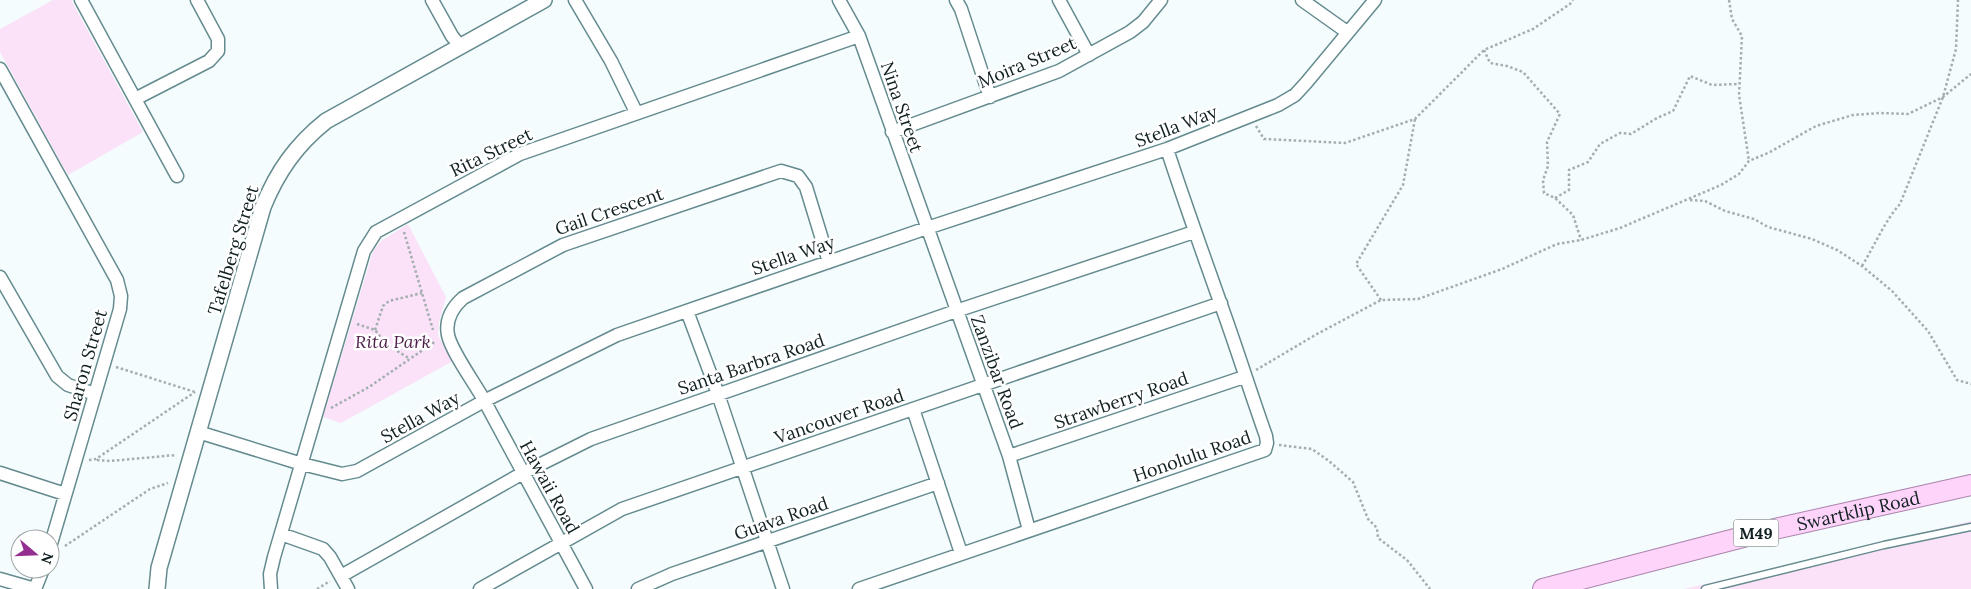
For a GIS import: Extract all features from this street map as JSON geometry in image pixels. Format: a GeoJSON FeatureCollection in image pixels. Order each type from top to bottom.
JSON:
{"type":"FeatureCollection","features":[{"type":"Feature","properties":{"kind":"main road","name":"Swartklip Road"},"geometry":{"type":"LineString","coordinates":[[1544,589],[1766,531],[1971,485]]}},
{"type":"Feature","properties":{"kind":"street"},"geometry":{"type":"LineString","coordinates":[[81,0],[177,176]]}},
{"type":"Feature","properties":{"kind":"street"},"geometry":{"type":"LineString","coordinates":[[135,99],[209,62],[218,51],[218,39],[197,0]]}},
{"type":"Feature","properties":{"kind":"street"},"geometry":{"type":"LineString","coordinates":[[432,0],[452,36],[460,46]]}},
{"type":"Feature","properties":{"kind":"street","name":"Tafelberg Street"},"geometry":{"type":"LineString","coordinates":[[157,589],[159,568],[263,208],[287,160],[312,132],[326,121],[544,0]]}},
{"type":"Feature","properties":{"kind":"street"},"geometry":{"type":"LineString","coordinates":[[575,0],[611,61],[636,112]]}},
{"type":"Feature","properties":{"kind":"street","name":"Nina Street"},"geometry":{"type":"LineString","coordinates":[[838,0],[859,36],[927,228]]}},
{"type":"Feature","properties":{"kind":"street"},"geometry":{"type":"LineString","coordinates":[[956,0],[961,9],[990,97]]}},
{"type":"Feature","properties":{"kind":"street"},"geometry":{"type":"LineString","coordinates":[[1059,0],[1089,55]]}},
{"type":"Feature","properties":{"kind":"street","name":"Moira Street"},"geometry":{"type":"LineString","coordinates":[[892,132],[1046,76],[1089,55],[1130,32],[1143,22],[1161,0]]}},
{"type":"Feature","properties":{"kind":"street"},"geometry":{"type":"LineString","coordinates":[[1302,0],[1347,32]]}},
{"type":"Feature","properties":{"kind":"street","name":"Stella Way"},"geometry":{"type":"LineString","coordinates":[[198,432],[302,464],[342,474],[357,471],[484,401],[602,341],[927,228],[1167,150],[1278,105],[1295,94],[1375,0]]}},
{"type":"Feature","properties":{"kind":"street","name":"Rita Street"},"geometry":{"type":"LineString","coordinates":[[302,464],[364,250],[376,232],[520,154],[636,112],[859,36]]}},
{"type":"Feature","properties":{"kind":"street","name":"Sharon Street"},"geometry":{"type":"LineString","coordinates":[[0,69],[120,290],[120,309],[66,494],[60,529]]}},
{"type":"Feature","properties":{"kind":"street","name":"Honolulu Road"},"geometry":{"type":"LineString","coordinates":[[859,589],[1262,452],[1267,443],[1266,436],[1167,150]]}},
{"type":"Feature","properties":{"kind":"street","name":"Gail Crescent"},"geometry":{"type":"LineString","coordinates":[[484,401],[450,342],[447,326],[452,310],[463,298],[563,245],[781,171],[798,176],[806,187],[829,262]]}},
{"type":"Feature","properties":{"kind":"street","name":"Zanzibar Road"},"geometry":{"type":"LineString","coordinates":[[927,228],[1009,456],[1029,530]]}},
{"type":"Feature","properties":{"kind":"street","name":"Santa Barbra Road"},"geometry":{"type":"LineString","coordinates":[[340,576],[523,473],[591,438],[956,310],[1194,232]]}},
{"type":"Feature","properties":{"kind":"street"},"geometry":{"type":"LineString","coordinates":[[0,278],[57,376],[68,385],[95,394]]}},
{"type":"Feature","properties":{"kind":"street","name":"Vancouver Road"},"geometry":{"type":"LineString","coordinates":[[480,589],[622,509],[1221,303]]}},
{"type":"Feature","properties":{"kind":"street"},"geometry":{"type":"LineString","coordinates":[[687,311],[718,394],[782,589]]}},
{"type":"Feature","properties":{"kind":"street","name":"Strawberry Road"},"geometry":{"type":"LineString","coordinates":[[1009,456],[1244,377]]}},
{"type":"Feature","properties":{"kind":"street","name":"Hawaii Road"},"geometry":{"type":"LineString","coordinates":[[484,401],[586,589]]}},
{"type":"Feature","properties":{"kind":"street"},"geometry":{"type":"LineString","coordinates":[[912,409],[961,553]]}},
{"type":"Feature","properties":{"kind":"street"},"geometry":{"type":"LineString","coordinates":[[272,589],[270,580],[271,568],[302,464]]}},
{"type":"Feature","properties":{"kind":"street"},"geometry":{"type":"LineString","coordinates":[[0,473],[66,494]]}},
{"type":"Feature","properties":{"kind":"street","name":"Guava Road"},"geometry":{"type":"LineString","coordinates":[[638,589],[658,579],[938,483]]}},
{"type":"Feature","properties":{"kind":"street"},"geometry":{"type":"LineString","coordinates":[[281,534],[327,552],[348,589]]}},
{"type":"Feature","properties":{"kind":"street"},"geometry":{"type":"LineString","coordinates":[[0,579],[35,589]]}},
{"type":"Feature","properties":{"kind":"lane"},"geometry":{"type":"LineString","coordinates":[[1705,589],[1884,545],[1971,527]]}},
{"type":"Feature","properties":{"kind":"path"},"geometry":{"type":"LineString","coordinates":[[1250,116],[1264,139],[1345,143],[1415,119],[1484,50],[1533,29],[1573,0]]}},
{"type":"Feature","properties":{"kind":"path"},"geometry":{"type":"LineString","coordinates":[[1729,0],[1732,18],[1742,36],[1739,95],[1749,161]]}},
{"type":"Feature","properties":{"kind":"path"},"geometry":{"type":"LineString","coordinates":[[1862,266],[1885,228],[1888,218],[1900,204],[1943,97],[1956,48],[1958,0]]}},
{"type":"Feature","properties":{"kind":"path"},"geometry":{"type":"LineString","coordinates":[[1484,50],[1490,63],[1507,66],[1523,72],[1560,114],[1546,142],[1548,166],[1543,180],[1544,193],[1554,198],[1573,215],[1581,240]]}},
{"type":"Feature","properties":{"kind":"path"},"geometry":{"type":"LineString","coordinates":[[1244,377],[1317,334],[1381,300],[1418,299],[1502,269],[1557,244],[1581,240],[1620,228],[1721,185],[1739,174],[1749,161],[1770,152],[1816,126],[1853,115],[1880,113],[1908,114],[1943,97],[1971,74]]}},
{"type":"Feature","properties":{"kind":"path"},"geometry":{"type":"LineString","coordinates":[[1554,198],[1569,190],[1569,170],[1588,162],[1600,144],[1620,133],[1631,134],[1657,118],[1673,111],[1690,76],[1712,85],[1739,84]]}},
{"type":"Feature","properties":{"kind":"path"},"geometry":{"type":"LineString","coordinates":[[1381,300],[1356,264],[1403,185],[1415,119]]}},
{"type":"Feature","properties":{"kind":"path"},"geometry":{"type":"LineString","coordinates":[[1688,200],[1705,201],[1725,211],[1754,219],[1768,226],[1812,238],[1837,250],[1862,266],[1892,291],[1928,331],[1957,380],[1971,384]]}},
{"type":"Feature","properties":{"kind":"path"},"geometry":{"type":"LineString","coordinates":[[402,225],[436,341]]}},
{"type":"Feature","properties":{"kind":"path"},"geometry":{"type":"LineString","coordinates":[[375,330],[382,306],[390,301],[422,293]]}},
{"type":"Feature","properties":{"kind":"path"},"geometry":{"type":"LineString","coordinates":[[351,322],[375,330],[386,344],[410,359]]}},
{"type":"Feature","properties":{"kind":"path"},"geometry":{"type":"LineString","coordinates":[[327,410],[369,387],[442,337]]}},
{"type":"Feature","properties":{"kind":"path"},"geometry":{"type":"LineString","coordinates":[[96,459],[197,392],[110,365]]}},
{"type":"Feature","properties":{"kind":"path"},"geometry":{"type":"LineString","coordinates":[[1267,443],[1312,449],[1353,482],[1368,519],[1377,528],[1378,538],[1407,560],[1430,589]]}},
{"type":"Feature","properties":{"kind":"path"},"geometry":{"type":"LineString","coordinates":[[83,460],[110,461],[180,455]]}},
{"type":"Feature","properties":{"kind":"path"},"geometry":{"type":"LineString","coordinates":[[60,545],[150,489],[172,482]]}},
{"type":"Feature","properties":{"kind":"green space"},"geometry":{"type":"Polygon","coordinates":[[[53,0],[71,0],[143,132],[68,175],[0,52],[0,29],[53,0]]]}},
{"type":"Feature","properties":{"kind":"green space","name":"Rita Park"},"geometry":{"type":"Polygon","coordinates":[[[408,224],[446,297],[439,322],[438,336],[453,361],[341,423],[323,417],[373,251],[381,241],[408,224]]]}},
{"type":"Feature","properties":{"kind":"green space"},"geometry":{"type":"Polygon","coordinates":[[[1971,521],[1971,589],[1684,589],[1971,521]]]}}]}
